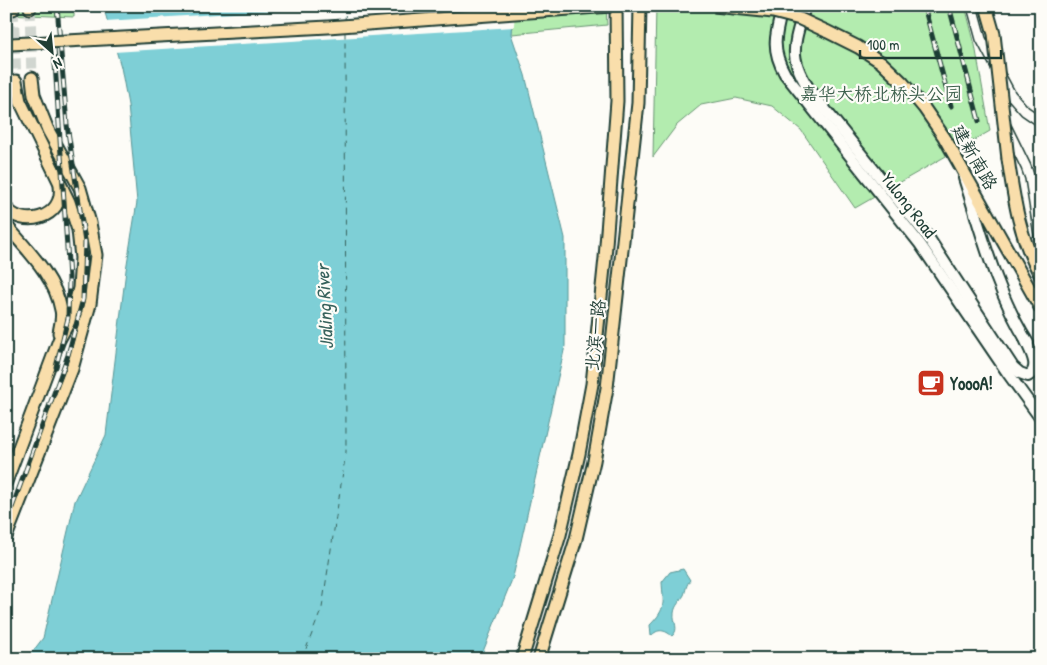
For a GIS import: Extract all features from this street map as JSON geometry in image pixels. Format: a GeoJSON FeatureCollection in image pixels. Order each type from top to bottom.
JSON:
{"type":"FeatureCollection","features":[{"type":"Feature","properties":{"kind":"main road"},"geometry":{"type":"LineString","coordinates":[[7,44],[318,28],[611,6]]}},
{"type":"Feature","properties":{"kind":"main road","name":"北滨一路"},"geometry":{"type":"LineString","coordinates":[[522,659],[560,535],[579,454],[592,384],[605,258],[617,101],[616,6]]}},
{"type":"Feature","properties":{"kind":"main road","name":"北滨一路"},"geometry":{"type":"LineString","coordinates":[[539,659],[576,539],[594,462],[607,388],[638,103],[640,6]]}},
{"type":"Feature","properties":{"kind":"main road","name":"建新南路"},"geometry":{"type":"LineString","coordinates":[[714,6],[773,12],[800,19],[858,47],[881,62],[903,83],[944,137],[1041,309]]}},
{"type":"Feature","properties":{"kind":"main road","name":"Yulong Road"},"geometry":{"type":"LineString","coordinates":[[783,6],[775,44],[776,56],[785,74],[920,244],[1041,419]]}},
{"type":"Feature","properties":{"kind":"main road","name":"Yulong Road"},"geometry":{"type":"LineString","coordinates":[[805,6],[794,55],[797,68],[807,86],[928,237],[1013,368],[1024,376],[1028,376],[1033,373],[1034,362],[1025,338]]}},
{"type":"Feature","properties":{"kind":"main road","name":"建新南路"},"geometry":{"type":"LineString","coordinates":[[986,6],[994,34],[1002,119],[1020,226],[1028,249],[1041,276]]}},
{"type":"Feature","properties":{"kind":"main road"},"geometry":{"type":"LineString","coordinates":[[6,537],[72,369],[90,304],[96,255],[90,223],[80,188],[48,130],[34,95],[32,78]]}},
{"type":"Feature","properties":{"kind":"main road"},"geometry":{"type":"LineString","coordinates":[[6,482],[59,340],[72,316],[80,288],[81,258],[78,230],[69,202],[20,101],[16,81]]}},
{"type":"Feature","properties":{"kind":"main road"},"geometry":{"type":"LineString","coordinates":[[960,168],[997,283],[1010,312],[1041,363]]}},
{"type":"Feature","properties":{"kind":"main road"},"geometry":{"type":"LineString","coordinates":[[6,207],[14,215],[21,217],[36,218],[43,216],[56,208],[60,201],[59,180]]}},
{"type":"Feature","properties":{"kind":"main road"},"geometry":{"type":"LineString","coordinates":[[6,225],[43,268],[52,285],[62,311],[59,340]]}},
{"type":"Feature","properties":{"kind":"street"},"geometry":{"type":"LineString","coordinates":[[972,6],[980,39],[1011,95],[1025,111],[1041,122]]}},
{"type":"Feature","properties":{"kind":"street"},"geometry":{"type":"LineString","coordinates":[[1002,119],[1026,167],[1033,194],[1041,247]]}},
{"type":"Feature","properties":{"kind":"street"},"geometry":{"type":"LineString","coordinates":[[1033,194],[1041,201]]}},
{"type":"Feature","properties":{"kind":"green space"},"geometry":{"type":"Polygon","coordinates":[[[6,6],[74,6],[74,17],[6,14],[6,6]]]}},
{"type":"Feature","properties":{"kind":"green space"},"geometry":{"type":"Polygon","coordinates":[[[513,6],[606,6],[607,25],[512,34],[513,6]]]}},
{"type":"Feature","properties":{"kind":"green space","name":"嘉华大桥北桥头公园"},"geometry":{"type":"Polygon","coordinates":[[[656,6],[965,6],[975,45],[990,131],[855,208],[801,130],[772,106],[736,98],[701,105],[677,125],[653,157],[656,6]]]}},
{"type":"Feature","properties":{"kind":"water","name":"Jialing River"},"geometry":{"type":"Polygon","coordinates":[[[103,6],[513,6],[511,34],[525,75],[565,238],[565,346],[513,577],[480,659],[27,659],[43,638],[75,501],[106,435],[126,270],[137,202],[128,105],[121,67],[103,6]]]}},
{"type":"Feature","properties":{"kind":"water"},"geometry":{"type":"Polygon","coordinates":[[[683,569],[690,580],[675,610],[676,631],[672,636],[667,632],[659,631],[651,636],[650,625],[659,614],[663,605],[662,582],[670,572],[683,569]]]}},
{"type":"Feature","properties":{"kind":"pier"},"geometry":{"type":"Polygon","coordinates":[[[349,6],[515,6],[514,27],[114,52],[105,21],[349,6]]]}},
{"type":"Feature","properties":{"kind":"ferry route"},"geometry":{"type":"LineString","coordinates":[[345,21],[346,6]]}},
{"type":"Feature","properties":{"kind":"ferry route"},"geometry":{"type":"LineString","coordinates":[[302,659],[322,608],[346,452],[345,30]]}},
{"type":"Feature","properties":{"kind":"tunnel"},"geometry":{"type":"LineString","coordinates":[[30,8],[32,78]]}},
{"type":"Feature","properties":{"kind":"tunnel"},"geometry":{"type":"LineString","coordinates":[[13,9],[16,81]]}},
{"type":"Feature","properties":{"kind":"railway"},"geometry":{"type":"LineString","coordinates":[[6,524],[68,355],[83,299],[85,242],[67,125],[57,6]]}},
{"type":"Feature","properties":{"kind":"railway"},"geometry":{"type":"LineString","coordinates":[[924,6],[951,106]]}},
{"type":"Feature","properties":{"kind":"railway"},"geometry":{"type":"LineString","coordinates":[[949,6],[979,121]]}},
{"type":"Feature","properties":{"kind":"railway"},"geometry":{"type":"LineString","coordinates":[[54,47],[69,278],[68,318],[56,367]]}},
{"type":"Feature","properties":{"kind":"place","name":"YoooA!"},"geometry":{"type":"Point","coordinates":[931,383]}}]}
